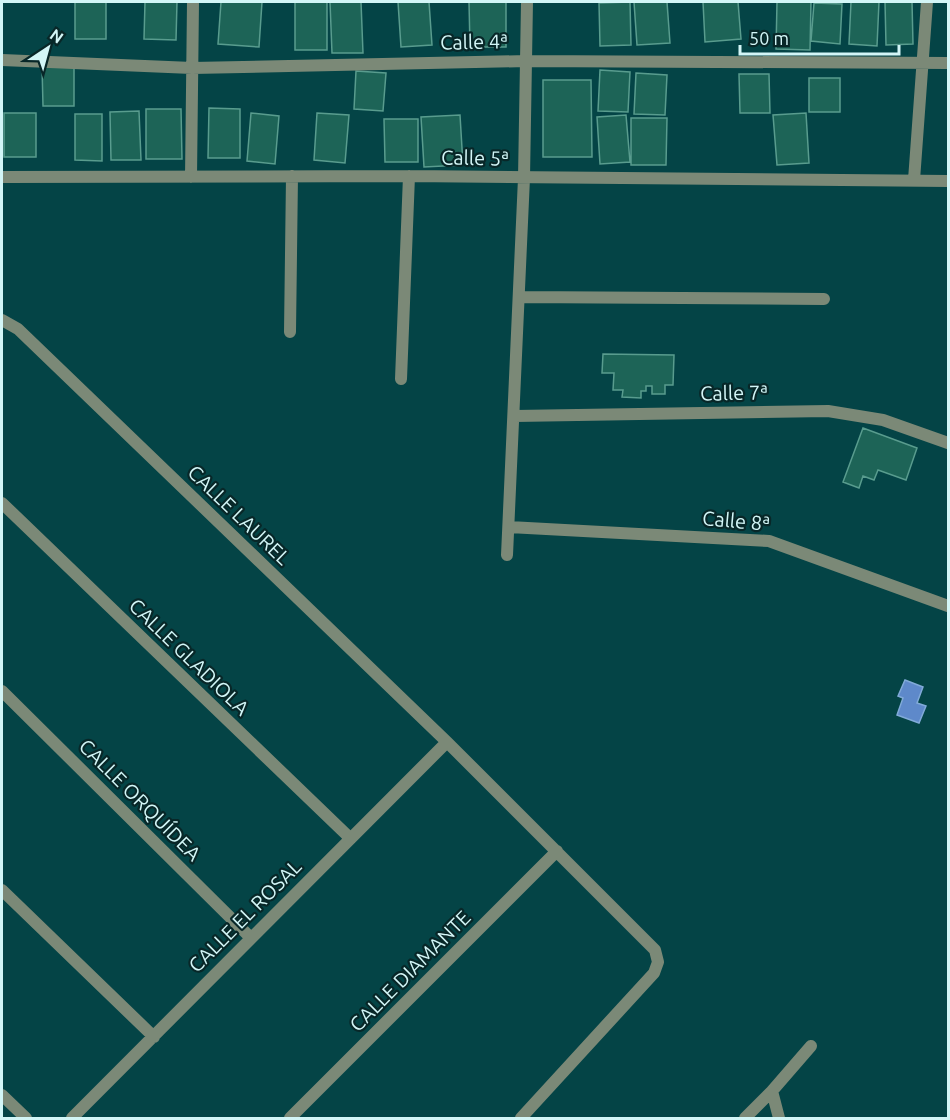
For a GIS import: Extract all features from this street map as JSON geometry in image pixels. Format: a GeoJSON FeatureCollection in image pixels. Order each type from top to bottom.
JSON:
{"type":"FeatureCollection","features":[{"type":"Feature","properties":{"kind":"street"},"geometry":{"type":"LineString","coordinates":[[191,177],[193,2]]}},
{"type":"Feature","properties":{"kind":"street"},"geometry":{"type":"LineString","coordinates":[[507,555],[524,178],[527,2]]}},
{"type":"Feature","properties":{"kind":"street"},"geometry":{"type":"LineString","coordinates":[[914,180],[927,2]]}},
{"type":"Feature","properties":{"kind":"street","name":"Calle 4ª"},"geometry":{"type":"LineString","coordinates":[[2,60],[192,68],[526,61],[948,63]]}},
{"type":"Feature","properties":{"kind":"street"},"geometry":{"type":"LineString","coordinates":[[290,332],[292,176]]}},
{"type":"Feature","properties":{"kind":"street"},"geometry":{"type":"LineString","coordinates":[[401,379],[410,176]]}},
{"type":"Feature","properties":{"kind":"street","name":"Calle 5ª"},"geometry":{"type":"LineString","coordinates":[[2,177],[410,176],[948,181]]}},
{"type":"Feature","properties":{"kind":"street"},"geometry":{"type":"LineString","coordinates":[[519,297],[824,299]]}},
{"type":"Feature","properties":{"kind":"street","name":"CALLE LAUREL"},"geometry":{"type":"LineString","coordinates":[[2,320],[26,337],[447,742],[655,950],[658,962],[654,973],[521,1119]]}},
{"type":"Feature","properties":{"kind":"street","name":"Calle 7ª"},"geometry":{"type":"LineString","coordinates":[[515,416],[828,411],[883,420],[948,443]]}},
{"type":"Feature","properties":{"kind":"street","name":"CALLE GLADIOLA"},"geometry":{"type":"LineString","coordinates":[[2,503],[350,838]]}},
{"type":"Feature","properties":{"kind":"street","name":"Calle 8ª"},"geometry":{"type":"LineString","coordinates":[[509,527],[769,541],[948,606]]}},
{"type":"Feature","properties":{"kind":"street","name":"CALLE ORQUÍDEA"},"geometry":{"type":"LineString","coordinates":[[2,691],[251,938]]}},
{"type":"Feature","properties":{"kind":"street","name":"CALLE EL ROSAL"},"geometry":{"type":"LineString","coordinates":[[72,1119],[447,742]]}},
{"type":"Feature","properties":{"kind":"street","name":"CALLE DIAMANTE"},"geometry":{"type":"LineString","coordinates":[[290,1119],[557,851]]}},
{"type":"Feature","properties":{"kind":"street"},"geometry":{"type":"LineString","coordinates":[[2,890],[154,1037]]}},
{"type":"Feature","properties":{"kind":"street"},"geometry":{"type":"LineString","coordinates":[[745,1119],[811,1046]]}},
{"type":"Feature","properties":{"kind":"street"},"geometry":{"type":"LineString","coordinates":[[772,1091],[779,1119]]}},
{"type":"Feature","properties":{"kind":"street"},"geometry":{"type":"LineString","coordinates":[[2,1095],[26,1119]]}},
{"type":"Feature","properties":{"kind":"water"},"geometry":{"type":"Polygon","coordinates":[[[905,680],[923,687],[917,703],[926,706],[919,723],[897,715],[903,698],[898,696],[905,680]]]}},
{"type":"Feature","properties":{"kind":"building"},"geometry":{"type":"Polygon","coordinates":[[[75,2],[106,2],[106,39],[75,39],[75,2]]]}},
{"type":"Feature","properties":{"kind":"building"},"geometry":{"type":"Polygon","coordinates":[[[145,2],[177,2],[176,40],[144,39],[145,2]]]}},
{"type":"Feature","properties":{"kind":"building"},"geometry":{"type":"Polygon","coordinates":[[[221,2],[262,2],[259,47],[218,44],[221,2]]]}},
{"type":"Feature","properties":{"kind":"building"},"geometry":{"type":"Polygon","coordinates":[[[295,2],[327,2],[327,50],[295,50],[295,2]]]}},
{"type":"Feature","properties":{"kind":"building"},"geometry":{"type":"Polygon","coordinates":[[[330,2],[361,2],[363,53],[332,53],[330,2]]]}},
{"type":"Feature","properties":{"kind":"building"},"geometry":{"type":"Polygon","coordinates":[[[398,2],[429,2],[432,45],[401,47],[398,2]]]}},
{"type":"Feature","properties":{"kind":"building"},"geometry":{"type":"Polygon","coordinates":[[[469,2],[506,2],[506,47],[470,47],[469,2]]]}},
{"type":"Feature","properties":{"kind":"building"},"geometry":{"type":"Polygon","coordinates":[[[630,2],[631,45],[600,46],[599,3],[630,2]]]}},
{"type":"Feature","properties":{"kind":"building"},"geometry":{"type":"Polygon","coordinates":[[[634,2],[667,2],[670,43],[637,45],[634,2]]]}},
{"type":"Feature","properties":{"kind":"building"},"geometry":{"type":"Polygon","coordinates":[[[703,2],[738,2],[741,39],[705,42],[703,2]]]}},
{"type":"Feature","properties":{"kind":"building"},"geometry":{"type":"Polygon","coordinates":[[[777,2],[811,2],[810,50],[776,49],[777,2]]]}},
{"type":"Feature","properties":{"kind":"building"},"geometry":{"type":"Polygon","coordinates":[[[851,2],[879,2],[877,46],[849,44],[851,2]]]}},
{"type":"Feature","properties":{"kind":"building"},"geometry":{"type":"Polygon","coordinates":[[[885,2],[912,2],[913,44],[886,45],[885,2]]]}},
{"type":"Feature","properties":{"kind":"building"},"geometry":{"type":"Polygon","coordinates":[[[814,3],[842,4],[840,44],[811,41],[814,3]]]}},
{"type":"Feature","properties":{"kind":"building"},"geometry":{"type":"Polygon","coordinates":[[[42,67],[74,67],[74,106],[43,106],[42,67]]]}},
{"type":"Feature","properties":{"kind":"building"},"geometry":{"type":"Polygon","coordinates":[[[600,70],[630,72],[628,112],[598,111],[600,70]]]}},
{"type":"Feature","properties":{"kind":"building"},"geometry":{"type":"Polygon","coordinates":[[[356,71],[386,73],[383,111],[354,109],[356,71]]]}},
{"type":"Feature","properties":{"kind":"building"},"geometry":{"type":"Polygon","coordinates":[[[636,73],[667,75],[665,115],[634,114],[636,73]]]}},
{"type":"Feature","properties":{"kind":"building"},"geometry":{"type":"Polygon","coordinates":[[[739,74],[769,74],[770,113],[740,113],[739,74]]]}},
{"type":"Feature","properties":{"kind":"building"},"geometry":{"type":"Polygon","coordinates":[[[809,78],[840,78],[840,112],[809,112],[809,78]]]}},
{"type":"Feature","properties":{"kind":"building"},"geometry":{"type":"Polygon","coordinates":[[[543,80],[591,80],[592,157],[543,157],[543,80]]]}},
{"type":"Feature","properties":{"kind":"building"},"geometry":{"type":"Polygon","coordinates":[[[209,108],[240,109],[240,158],[208,158],[209,108]]]}},
{"type":"Feature","properties":{"kind":"building"},"geometry":{"type":"Polygon","coordinates":[[[146,109],[181,109],[182,159],[146,159],[146,109]]]}},
{"type":"Feature","properties":{"kind":"building"},"geometry":{"type":"Polygon","coordinates":[[[139,111],[141,160],[111,160],[110,112],[139,111]]]}},
{"type":"Feature","properties":{"kind":"building"},"geometry":{"type":"Polygon","coordinates":[[[4,113],[36,113],[36,157],[4,157],[4,113]]]}},
{"type":"Feature","properties":{"kind":"building"},"geometry":{"type":"Polygon","coordinates":[[[251,113],[279,116],[275,164],[247,161],[251,113]]]}},
{"type":"Feature","properties":{"kind":"building"},"geometry":{"type":"Polygon","coordinates":[[[317,113],[349,115],[345,163],[314,160],[317,113]]]}},
{"type":"Feature","properties":{"kind":"building"},"geometry":{"type":"Polygon","coordinates":[[[806,113],[809,163],[777,165],[773,115],[806,113]]]}},
{"type":"Feature","properties":{"kind":"building"},"geometry":{"type":"Polygon","coordinates":[[[75,114],[102,114],[102,161],[75,160],[75,114]]]}},
{"type":"Feature","properties":{"kind":"building"},"geometry":{"type":"Polygon","coordinates":[[[460,115],[463,165],[424,167],[421,117],[460,115]]]}},
{"type":"Feature","properties":{"kind":"building"},"geometry":{"type":"Polygon","coordinates":[[[626,115],[630,162],[600,164],[597,117],[626,115]]]}},
{"type":"Feature","properties":{"kind":"building"},"geometry":{"type":"Polygon","coordinates":[[[631,118],[667,118],[666,165],[631,165],[631,118]]]}},
{"type":"Feature","properties":{"kind":"building"},"geometry":{"type":"Polygon","coordinates":[[[384,119],[418,119],[418,162],[385,162],[384,119]]]}},
{"type":"Feature","properties":{"kind":"building"},"geometry":{"type":"Polygon","coordinates":[[[603,354],[674,355],[673,385],[665,385],[665,394],[652,394],[652,386],[646,386],[646,391],[641,391],[641,398],[622,397],[623,390],[613,390],[614,373],[602,373],[603,354]]]}},
{"type":"Feature","properties":{"kind":"building"},"geometry":{"type":"Polygon","coordinates":[[[863,428],[917,448],[906,480],[878,470],[874,480],[863,476],[859,488],[843,482],[863,428]]]}}]}
